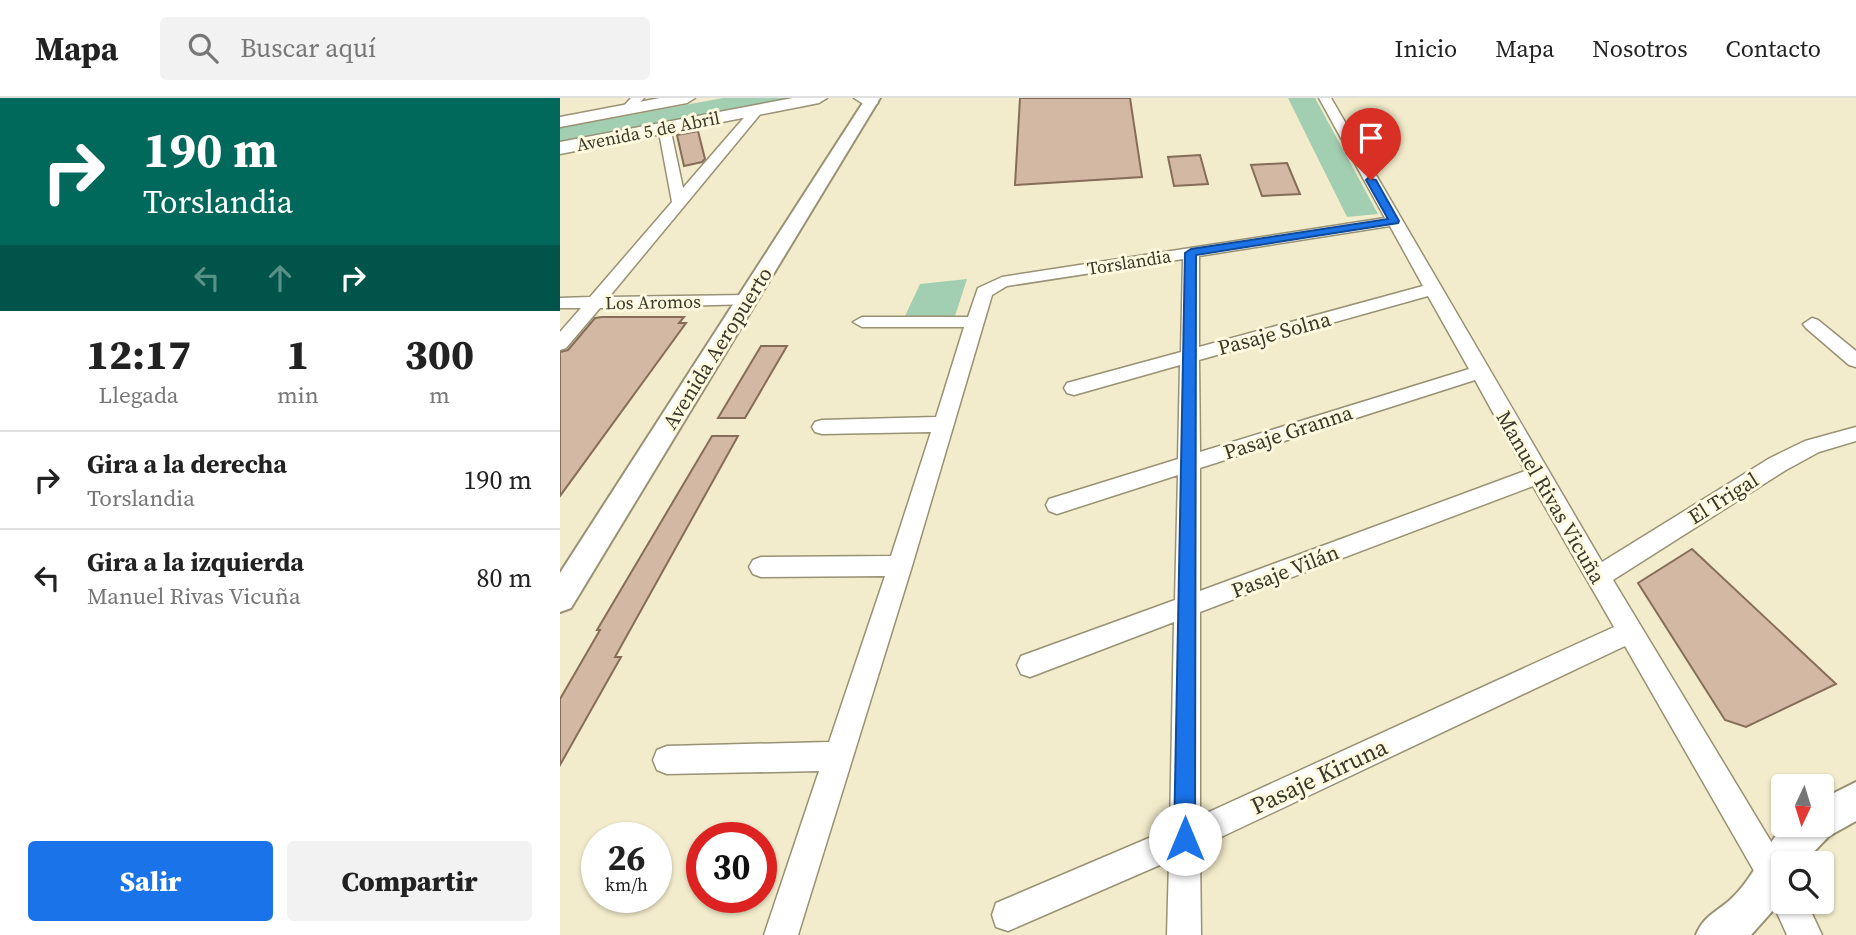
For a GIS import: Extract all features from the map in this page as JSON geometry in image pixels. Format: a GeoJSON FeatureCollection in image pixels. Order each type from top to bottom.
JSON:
{"type":"FeatureCollection","features":[{"type":"Feature","properties":{"kind":"main road","name":"Avenida 5 de Abril"},"geometry":{"type":"LineString","coordinates":[[560,122],[633,104],[687,98]]}},
{"type":"Feature","properties":{"kind":"main road","name":"Avenida 5 de Abril"},"geometry":{"type":"LineString","coordinates":[[560,148],[818,98]]}},
{"type":"Feature","properties":{"kind":"street","name":"Manuel Rivas Vicuña"},"geometry":{"type":"LineString","coordinates":[[1325,98],[1538,475],[1771,871]]}},
{"type":"Feature","properties":{"kind":"street","name":"Avenida Aeropuerto"},"geometry":{"type":"LineString","coordinates":[[560,599],[868,100]]}},
{"type":"Feature","properties":{"kind":"street"},"geometry":{"type":"LineString","coordinates":[[560,344],[758,109]]}},
{"type":"Feature","properties":{"kind":"street"},"geometry":{"type":"LineString","coordinates":[[664,127],[679,202]]}},
{"type":"Feature","properties":{"kind":"street","name":"Torslandia"},"geometry":{"type":"LineString","coordinates":[[974,322],[984,292],[1002,282],[1394,221]]}},
{"type":"Feature","properties":{"kind":"street"},"geometry":{"type":"LineString","coordinates":[[1184,935],[1191,253]]}},
{"type":"Feature","properties":{"kind":"street","name":"Pasaje Solna"},"geometry":{"type":"LineString","coordinates":[[1074,388],[1433,289]]}},
{"type":"Feature","properties":{"kind":"street","name":"Los Aromos"},"geometry":{"type":"LineString","coordinates":[[560,303],[747,300]]}},
{"type":"Feature","properties":{"kind":"street"},"geometry":{"type":"LineString","coordinates":[[781,935],[900,566],[974,322],[862,321]]}},
{"type":"Feature","properties":{"kind":"street"},"geometry":{"type":"LineString","coordinates":[[1812,324],[1856,361]]}},
{"type":"Feature","properties":{"kind":"street","name":"Pasaje Granna"},"geometry":{"type":"LineString","coordinates":[[1056,505],[1480,372]]}},
{"type":"Feature","properties":{"kind":"street"},"geometry":{"type":"LineString","coordinates":[[822,427],[943,425]]}},
{"type":"Feature","properties":{"kind":"street","name":"El Trigal"},"geometry":{"type":"LineString","coordinates":[[1597,577],[1778,464],[1827,441],[1856,434]]}},
{"type":"Feature","properties":{"kind":"street","name":"Pasaje Vilán"},"geometry":{"type":"LineString","coordinates":[[1030,665],[1538,475]]}},
{"type":"Feature","properties":{"kind":"street"},"geometry":{"type":"LineString","coordinates":[[761,567],[900,566]]}},
{"type":"Feature","properties":{"kind":"street","name":"Pasaje Kiruna"},"geometry":{"type":"LineString","coordinates":[[1008,915],[1185,839],[1629,632]]}},
{"type":"Feature","properties":{"kind":"street"},"geometry":{"type":"LineString","coordinates":[[667,760],[837,756]]}},
{"type":"Feature","properties":{"kind":"street"},"geometry":{"type":"LineString","coordinates":[[1834,813],[1856,800]]}},
{"type":"Feature","properties":{"kind":"street"},"geometry":{"type":"LineString","coordinates":[[1788,851],[1800,837]]}},
{"type":"Feature","properties":{"kind":"street"},"geometry":{"type":"LineString","coordinates":[[1717,935],[1755,903],[1771,895]]}},
{"type":"Feature","properties":{"kind":"street","name":"Manuel Rivas Vicuña"},"geometry":{"type":"LineString","coordinates":[[1794,914],[1805,935]]}},
{"type":"Feature","properties":{"kind":"green space"},"geometry":{"type":"Polygon","coordinates":[[[723,98],[801,98],[560,144],[560,128],[723,98]]]}},
{"type":"Feature","properties":{"kind":"green space"},"geometry":{"type":"Polygon","coordinates":[[[1288,98],[1315,98],[1378,214],[1347,217],[1288,98]]]}},
{"type":"Feature","properties":{"kind":"green space"},"geometry":{"type":"Polygon","coordinates":[[[967,279],[955,316],[905,316],[920,284],[967,279]]]}},
{"type":"Feature","properties":{"kind":"building"},"geometry":{"type":"Polygon","coordinates":[[[1020,98],[1130,98],[1142,177],[1015,185],[1020,98]]]}},
{"type":"Feature","properties":{"kind":"building"},"geometry":{"type":"Polygon","coordinates":[[[698,131],[705,159],[684,166],[677,135],[698,131]]]}},
{"type":"Feature","properties":{"kind":"building"},"geometry":{"type":"Polygon","coordinates":[[[1200,155],[1208,184],[1174,186],[1168,157],[1200,155]]]}},
{"type":"Feature","properties":{"kind":"building"},"geometry":{"type":"Polygon","coordinates":[[[1287,163],[1300,194],[1262,196],[1251,165],[1287,163]]]}},
{"type":"Feature","properties":{"kind":"building"},"geometry":{"type":"Polygon","coordinates":[[[684,317],[679,323],[686,323],[560,496],[560,352],[568,350],[595,318],[684,317]]]}},
{"type":"Feature","properties":{"kind":"building"},"geometry":{"type":"Polygon","coordinates":[[[761,346],[787,346],[745,418],[718,418],[761,346]]]}},
{"type":"Feature","properties":{"kind":"building"},"geometry":{"type":"Polygon","coordinates":[[[712,436],[738,436],[615,657],[621,657],[560,765],[560,699],[600,630],[597,630],[712,436]]]}},
{"type":"Feature","properties":{"kind":"building"},"geometry":{"type":"Polygon","coordinates":[[[1692,549],[1836,684],[1746,727],[1725,720],[1638,583],[1692,549]]]}},
{"type":"Feature","properties":{"kind":"route"},"geometry":{"type":"LineString","coordinates":[[1185,839],[1191,253],[1394,221],[1371,180]]}}]}
